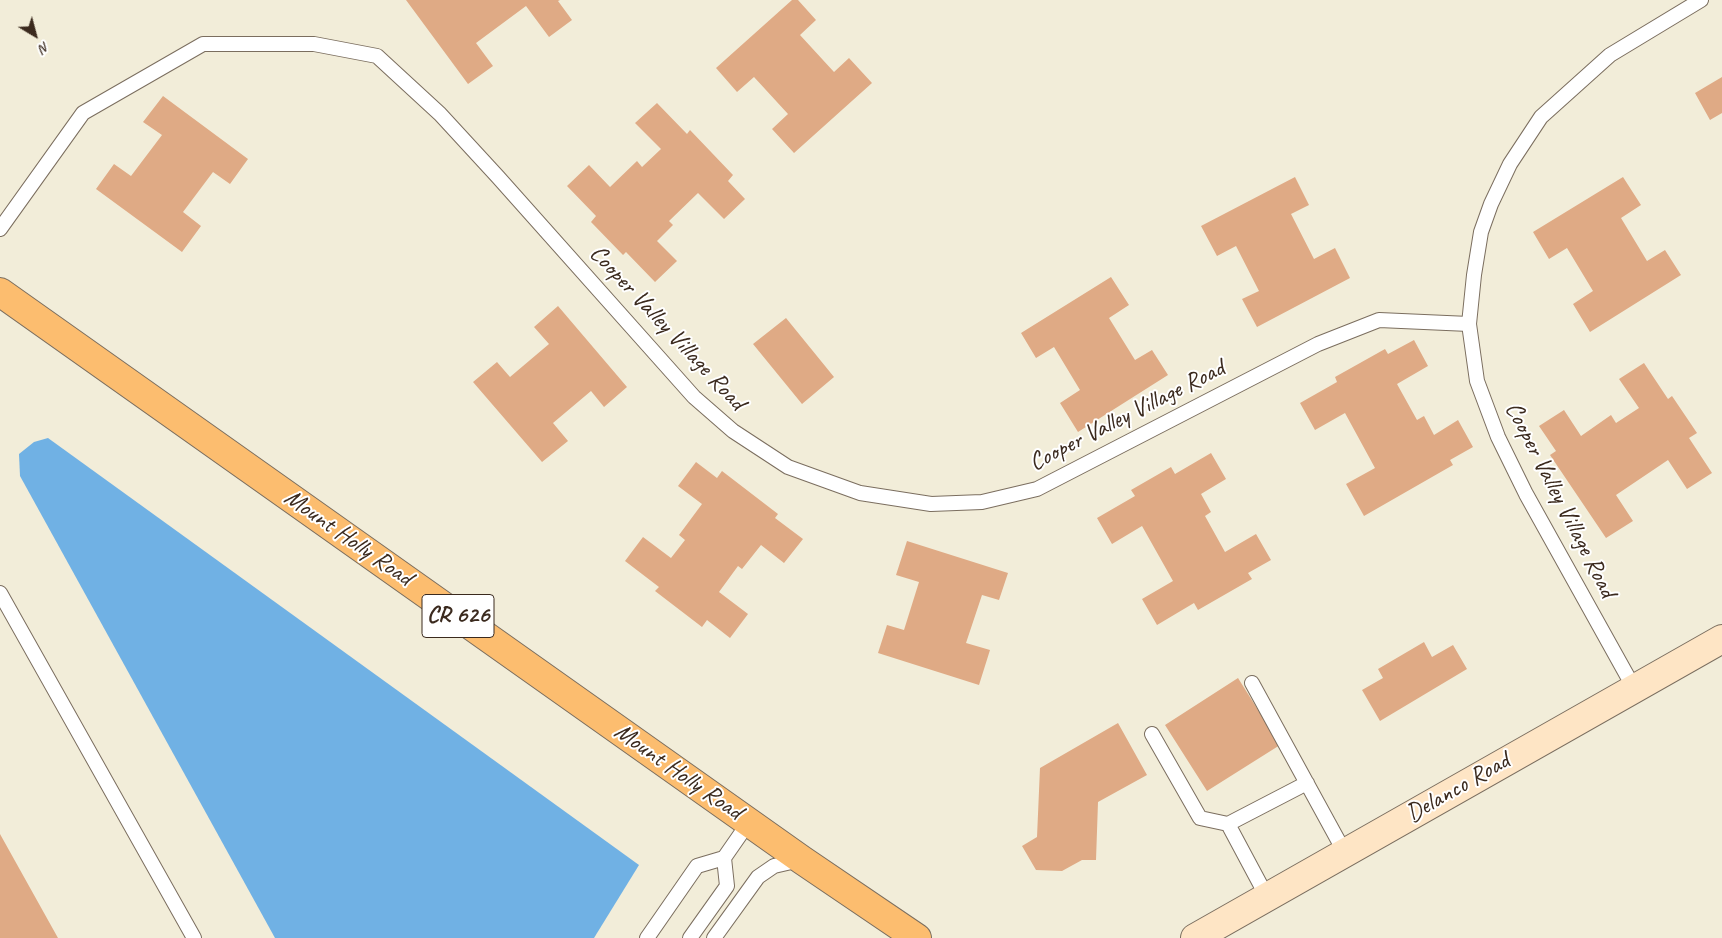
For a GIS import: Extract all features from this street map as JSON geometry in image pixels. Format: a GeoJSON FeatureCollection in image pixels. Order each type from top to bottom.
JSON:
{"type":"FeatureCollection","features":[{"type":"Feature","properties":{"kind":"main road","name":"Mount Holly Road"},"geometry":{"type":"LineString","coordinates":[[0,292],[802,860],[917,938]]}},
{"type":"Feature","properties":{"kind":"main road","name":"Delanco Road"},"geometry":{"type":"LineString","coordinates":[[1194,938],[1722,639]]}},
{"type":"Feature","properties":{"kind":"lane","name":"Cooper Valley Village Road"},"geometry":{"type":"LineString","coordinates":[[1634,688],[1526,494],[1498,437],[1477,381],[1469,324],[1474,275],[1485,223],[1510,164],[1541,117],[1610,55],[1701,0]]}},
{"type":"Feature","properties":{"kind":"lane","name":"Cooper Valley Village Road"},"geometry":{"type":"LineString","coordinates":[[0,229],[83,113],[203,44],[314,44],[377,56],[440,114],[694,397],[733,431],[788,467],[860,494],[931,504],[982,502],[1037,489],[1318,344],[1379,320],[1469,324]]}},
{"type":"Feature","properties":{"kind":"lane"},"geometry":{"type":"LineString","coordinates":[[0,592],[194,938]]}},
{"type":"Feature","properties":{"kind":"lane"},"geometry":{"type":"LineString","coordinates":[[1252,683],[1345,853]]}},
{"type":"Feature","properties":{"kind":"lane"},"geometry":{"type":"LineString","coordinates":[[1152,734],[1200,818],[1228,824],[1307,783]]}},
{"type":"Feature","properties":{"kind":"lane"},"geometry":{"type":"LineString","coordinates":[[648,938],[696,866],[724,858],[749,822]]}},
{"type":"Feature","properties":{"kind":"lane"},"geometry":{"type":"LineString","coordinates":[[1228,824],[1267,897]]}},
{"type":"Feature","properties":{"kind":"lane"},"geometry":{"type":"LineString","coordinates":[[690,938],[727,886],[724,858]]}},
{"type":"Feature","properties":{"kind":"lane"},"geometry":{"type":"LineString","coordinates":[[714,938],[758,877],[774,866],[802,860]]}},
{"type":"Feature","properties":{"kind":"water"},"geometry":{"type":"Polygon","coordinates":[[[48,438],[639,865],[594,938],[275,938],[20,476],[19,454],[34,442],[48,438]]]}},
{"type":"Feature","properties":{"kind":"building"},"geometry":{"type":"Polygon","coordinates":[[[406,0],[560,0],[558,1],[572,20],[549,37],[526,6],[476,43],[493,66],[468,84],[406,0]]]}},
{"type":"Feature","properties":{"kind":"building"},"geometry":{"type":"Polygon","coordinates":[[[792,0],[798,0],[816,20],[800,35],[834,72],[849,58],[872,83],[794,153],[772,129],[788,114],[754,77],[737,92],[716,68],[792,0]]]}},
{"type":"Feature","properties":{"kind":"building"},"geometry":{"type":"Polygon","coordinates":[[[1722,77],[1722,113],[1710,120],[1695,93],[1722,77]]]}},
{"type":"Feature","properties":{"kind":"building"},"geometry":{"type":"Polygon","coordinates":[[[163,96],[248,159],[230,184],[213,172],[183,212],[201,226],[182,252],[96,189],[114,164],[131,176],[162,135],[143,122],[163,96]]]}},
{"type":"Feature","properties":{"kind":"building"},"geometry":{"type":"Polygon","coordinates":[[[657,103],[687,134],[690,130],[733,175],[728,181],[745,199],[724,219],[698,193],[669,221],[673,225],[657,241],[677,261],[655,282],[626,252],[623,255],[591,222],[596,216],[567,186],[589,165],[610,187],[637,161],[642,167],[661,149],[635,123],[657,103]]]}},
{"type":"Feature","properties":{"kind":"building"},"geometry":{"type":"Polygon","coordinates":[[[1295,177],[1309,205],[1291,214],[1314,259],[1335,248],[1350,278],[1257,327],[1242,299],[1259,291],[1236,246],[1217,256],[1201,226],[1295,177]]]}},
{"type":"Feature","properties":{"kind":"building"},"geometry":{"type":"Polygon","coordinates":[[[1623,177],[1641,205],[1621,218],[1647,261],[1665,250],[1681,275],[1590,332],[1573,304],[1593,291],[1567,248],[1549,259],[1533,232],[1623,177]]]}},
{"type":"Feature","properties":{"kind":"building"},"geometry":{"type":"Polygon","coordinates":[[[1111,277],[1129,305],[1109,318],[1135,360],[1152,350],[1168,375],[1078,432],[1060,403],[1080,390],[1054,347],[1036,358],[1021,333],[1111,277]]]}},
{"type":"Feature","properties":{"kind":"building"},"geometry":{"type":"Polygon","coordinates":[[[558,306],[627,387],[604,407],[591,391],[553,423],[568,441],[542,462],[473,382],[497,362],[510,377],[549,344],[534,327],[558,306]]]}},
{"type":"Feature","properties":{"kind":"building"},"geometry":{"type":"Polygon","coordinates":[[[786,318],[834,377],[802,404],[753,344],[786,318]]]}},
{"type":"Feature","properties":{"kind":"building"},"geometry":{"type":"Polygon","coordinates":[[[1414,340],[1428,366],[1397,384],[1417,420],[1424,416],[1434,435],[1458,420],[1473,447],[1450,460],[1453,465],[1364,516],[1346,484],[1375,468],[1345,413],[1315,430],[1300,403],[1337,382],[1335,377],[1385,349],[1388,354],[1414,340]]]}},
{"type":"Feature","properties":{"kind":"building"},"geometry":{"type":"Polygon","coordinates":[[[1644,363],[1668,399],[1672,396],[1697,433],[1689,438],[1712,473],[1687,489],[1668,460],[1616,495],[1633,521],[1606,538],[1550,455],[1556,451],[1539,426],[1564,410],[1581,436],[1611,415],[1616,423],[1639,408],[1619,379],[1644,363]]]}},
{"type":"Feature","properties":{"kind":"building"},"geometry":{"type":"Polygon","coordinates":[[[1211,453],[1226,479],[1201,494],[1211,512],[1205,516],[1225,552],[1256,534],[1271,560],[1248,573],[1252,579],[1198,610],[1194,603],[1157,625],[1142,599],[1173,581],[1142,526],[1112,544],[1097,518],[1135,496],[1131,490],[1171,467],[1175,474],[1211,453]]]}},
{"type":"Feature","properties":{"kind":"building"},"geometry":{"type":"Polygon","coordinates":[[[696,462],[717,478],[722,471],[778,514],[775,518],[803,539],[784,563],[761,545],[742,569],[738,566],[719,592],[748,614],[730,638],[707,620],[702,627],[655,591],[659,587],[625,561],[643,537],[671,558],[685,540],[679,535],[702,504],[678,486],[696,462]]]}},
{"type":"Feature","properties":{"kind":"building"},"geometry":{"type":"Polygon","coordinates":[[[907,541],[1008,573],[999,600],[982,595],[966,643],[990,650],[979,685],[878,653],[887,625],[904,630],[919,582],[896,575],[907,541]]]}},
{"type":"Feature","properties":{"kind":"building"},"geometry":{"type":"Polygon","coordinates":[[[1424,642],[1432,657],[1453,645],[1467,669],[1380,721],[1362,690],[1383,678],[1378,669],[1424,642]]]}},
{"type":"Feature","properties":{"kind":"building"},"geometry":{"type":"Polygon","coordinates":[[[1238,678],[1280,745],[1207,791],[1165,725],[1238,678]]]}},
{"type":"Feature","properties":{"kind":"building"},"geometry":{"type":"Polygon","coordinates":[[[1118,723],[1147,775],[1098,802],[1096,860],[1082,860],[1062,871],[1036,870],[1022,846],[1037,837],[1040,768],[1118,723]]]}},
{"type":"Feature","properties":{"kind":"building"},"geometry":{"type":"Polygon","coordinates":[[[0,834],[58,938],[0,938],[0,834]]]}}]}
